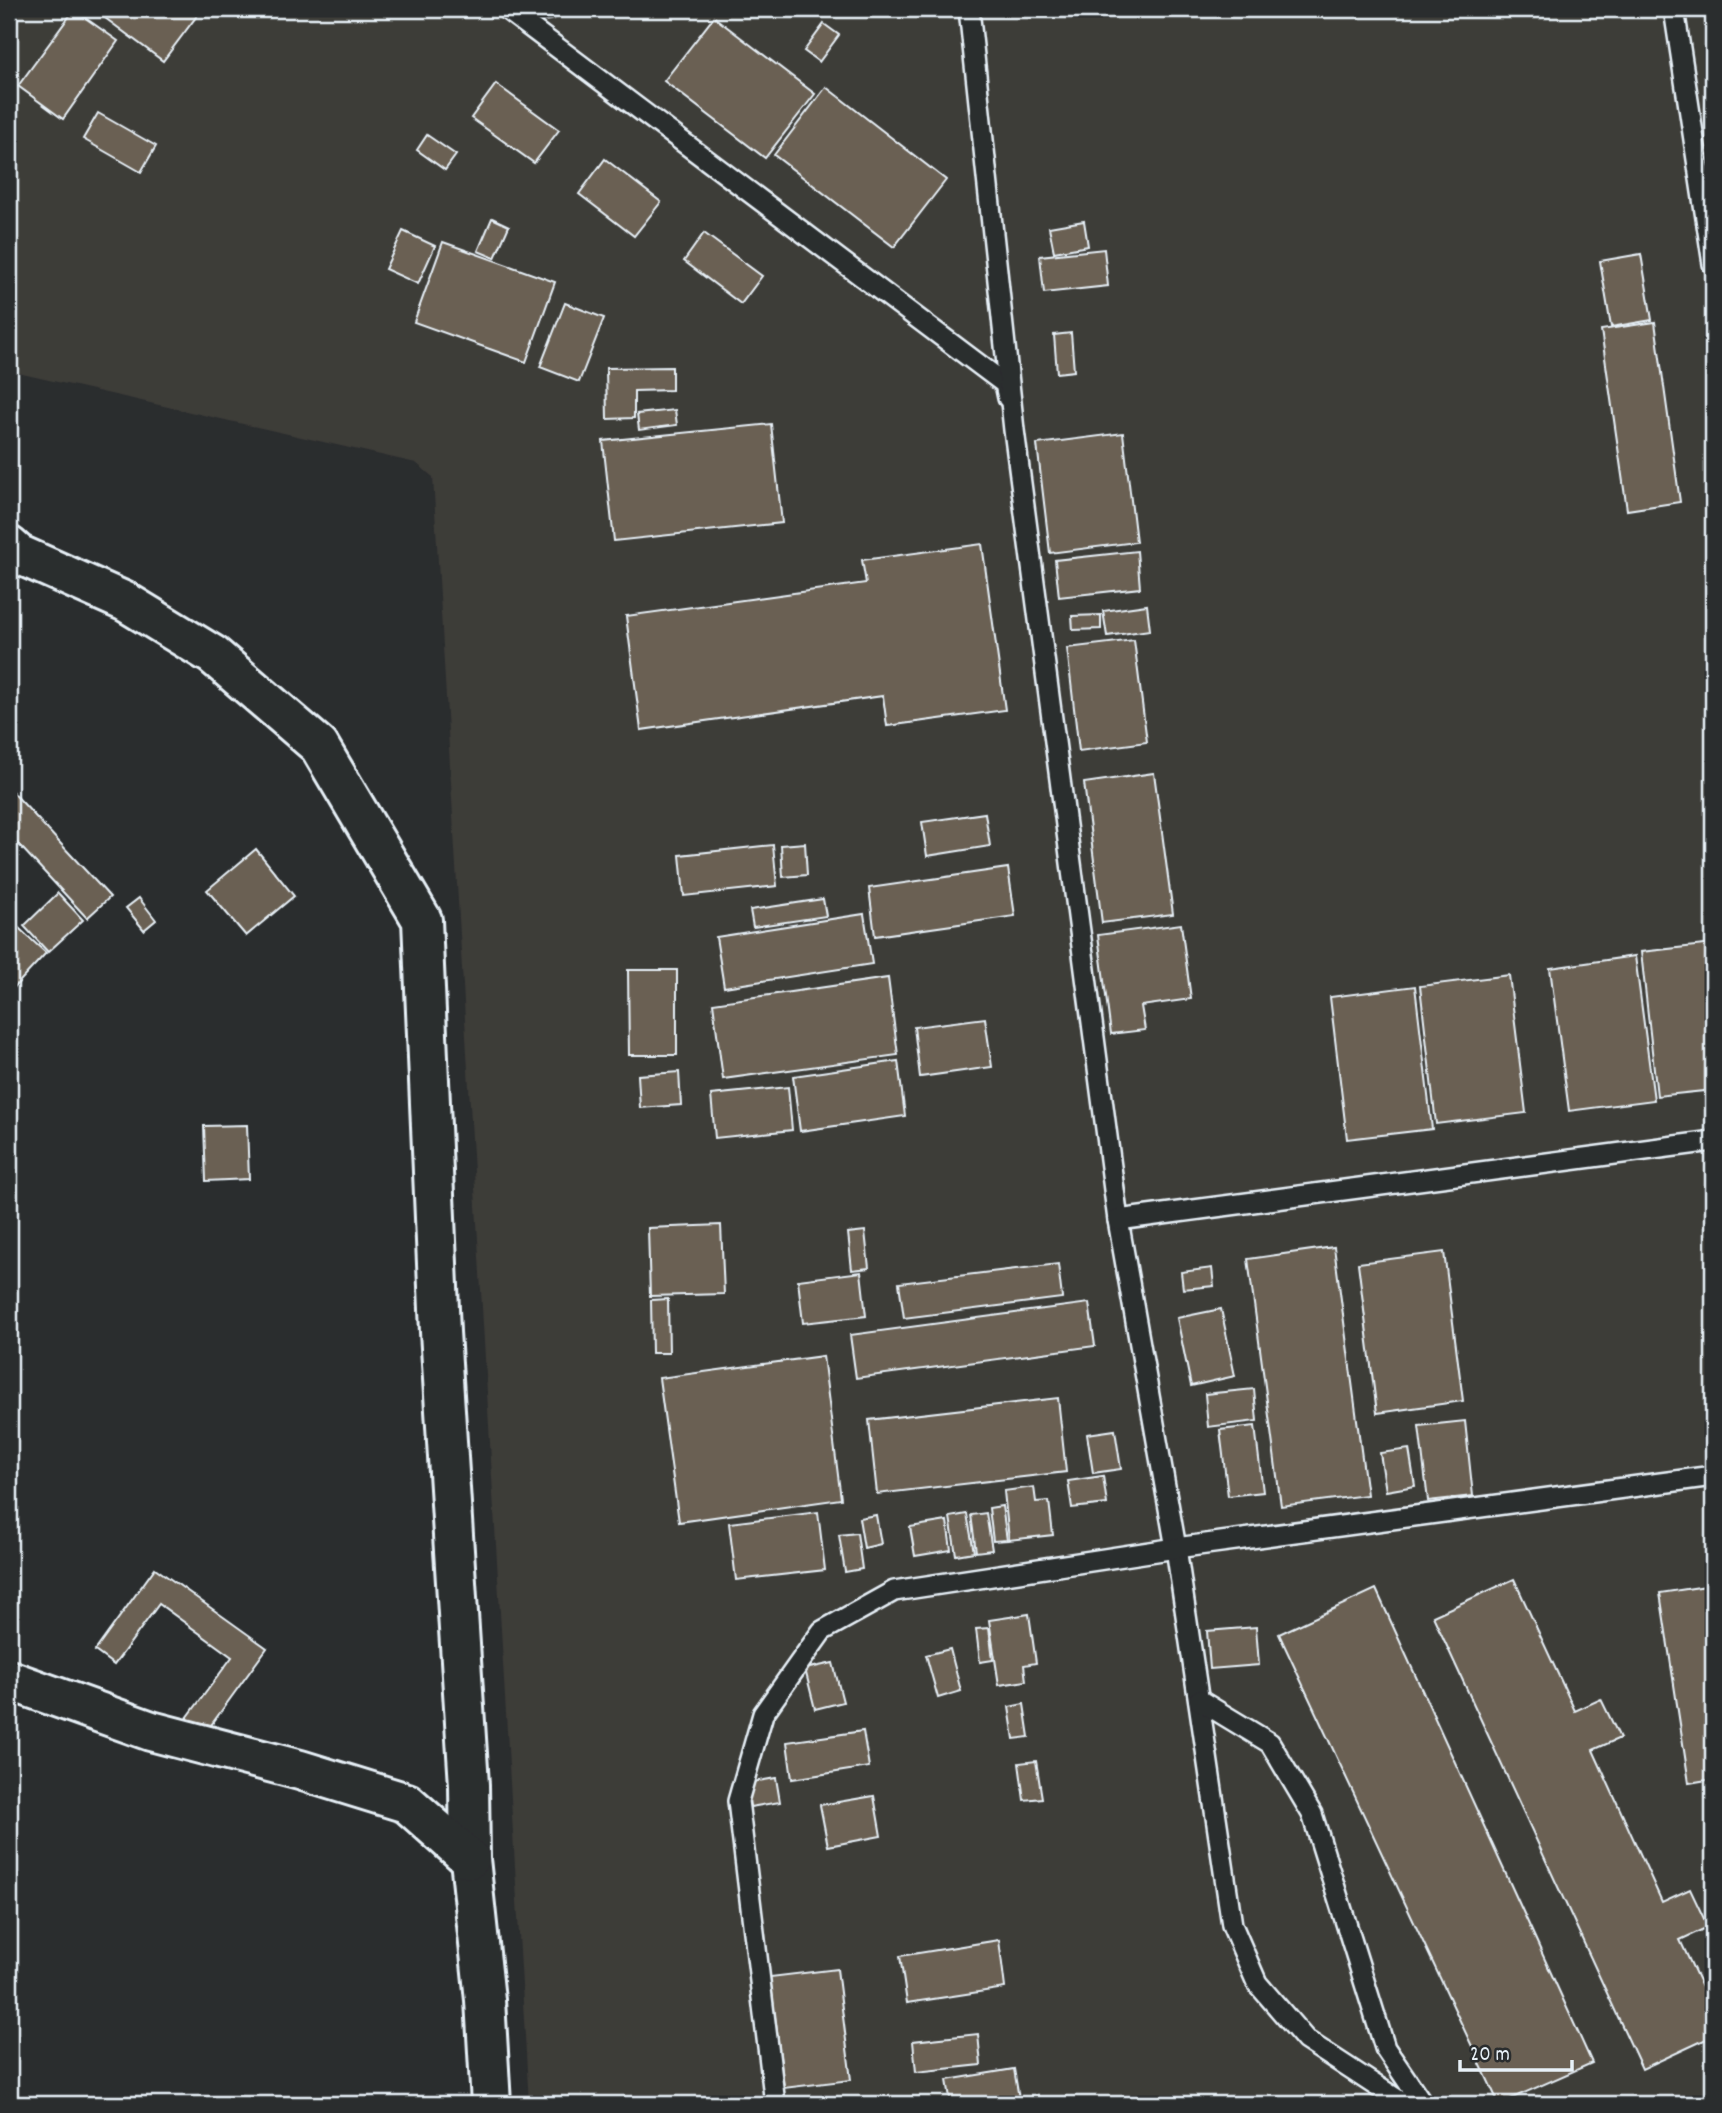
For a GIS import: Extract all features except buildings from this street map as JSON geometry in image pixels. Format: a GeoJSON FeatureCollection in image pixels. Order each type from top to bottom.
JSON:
{"type":"FeatureCollection","features":[{"type":"Feature","properties":{"kind":"street"},"geometry":{"type":"LineString","coordinates":[[9,546],[18,554],[126,602],[213,655],[319,746],[422,920],[440,1332],[469,1785],[470,1859],[485,2000],[491,2104]]}},
{"type":"Feature","properties":{"kind":"street"},"geometry":{"type":"LineString","coordinates":[[9,1680],[151,1731],[300,1770],[407,1803],[470,1859]]}},
{"type":"Feature","properties":{"kind":"lane"},"geometry":{"type":"LineString","coordinates":[[509,11],[549,9]]}},
{"type":"Feature","properties":{"kind":"lane"},"geometry":{"type":"LineString","coordinates":[[969,9],[1014,430],[1118,1220],[1177,1548],[1232,1925],[1256,1983],[1306,2040],[1404,2104]]}},
{"type":"Feature","properties":{"kind":"lane"},"geometry":{"type":"LineString","coordinates":[[1674,9],[1713,264]]}},
{"type":"Feature","properties":{"kind":"lane"},"geometry":{"type":"LineString","coordinates":[[509,11],[1005,384],[1014,430]]}},
{"type":"Feature","properties":{"kind":"lane"},"geometry":{"type":"LineString","coordinates":[[1118,1220],[1713,1141]]}},
{"type":"Feature","properties":{"kind":"lane"},"geometry":{"type":"LineString","coordinates":[[775,2104],[738,1801],[763,1714],[822,1631],[894,1591],[1177,1548],[1713,1476]]}},
{"type":"Feature","properties":{"kind":"lane"},"geometry":{"type":"LineString","coordinates":[[1199,1700],[1270,1744],[1312,1814],[1385,2048],[1423,2104]]}},
{"type":"Feature","properties":{"kind":"shaded area"},"geometry":{"type":"Polygon","coordinates":[[[9,9],[1713,9],[1713,2104],[529,2104],[433,477],[416,463],[9,371],[9,9]]]}}]}
